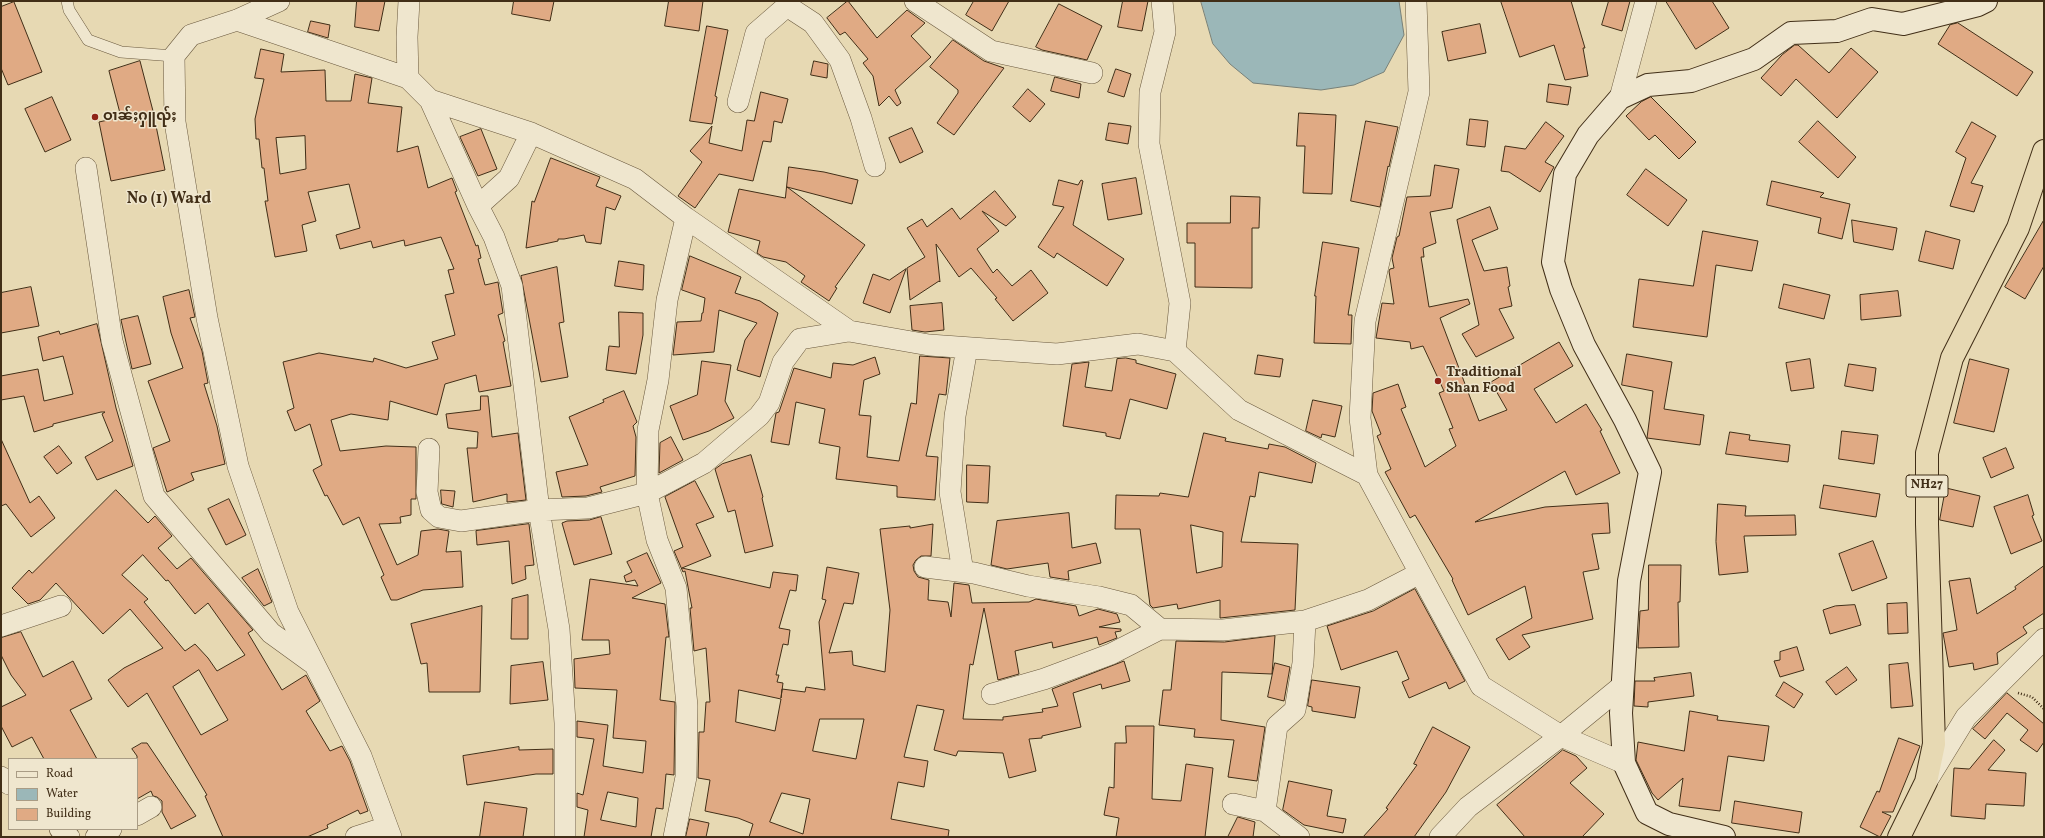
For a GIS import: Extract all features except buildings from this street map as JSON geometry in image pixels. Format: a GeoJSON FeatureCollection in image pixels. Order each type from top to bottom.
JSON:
{"type":"FeatureCollection","features":[{"type":"Feature","properties":{"kind":"highway","name":"NH27"},"geometry":{"type":"LineString","coordinates":[[1899,837],[1926,782],[1934,744],[1927,524],[1927,454],[1952,358],[2018,228],[2044,151]]}},
{"type":"Feature","properties":{"kind":"street"},"geometry":{"type":"LineString","coordinates":[[279,1],[237,20],[192,35],[174,56],[175,122],[207,318],[238,466],[288,612],[361,756],[389,832],[356,837]]}},
{"type":"Feature","properties":{"kind":"street"},"geometry":{"type":"LineString","coordinates":[[408,78],[407,37],[409,1]]}},
{"type":"Feature","properties":{"kind":"street"},"geometry":{"type":"LineString","coordinates":[[915,1],[991,51],[1092,73]]}},
{"type":"Feature","properties":{"kind":"street"},"geometry":{"type":"LineString","coordinates":[[1162,1],[1165,32],[1150,92],[1149,144],[1180,303],[1174,351]]}},
{"type":"Feature","properties":{"kind":"street"},"geometry":{"type":"LineString","coordinates":[[1416,1],[1419,92],[1365,321],[1360,418],[1367,474],[1481,686],[1561,736],[1624,763]]}},
{"type":"Feature","properties":{"kind":"street"},"geometry":{"type":"LineString","coordinates":[[1620,98],[1646,1]]}},
{"type":"Feature","properties":{"kind":"street"},"geometry":{"type":"LineString","coordinates":[[1724,837],[1669,824],[1647,813],[1624,763],[1621,713],[1629,581],[1650,472],[1584,345],[1552,262],[1565,174],[1588,135],[1620,98],[1648,85],[1691,81],[1754,59],[1791,33],[1837,31],[1872,19],[1903,24],[1978,5],[1986,1]]}},
{"type":"Feature","properties":{"kind":"street"},"geometry":{"type":"LineString","coordinates":[[738,102],[756,33],[788,3],[813,23],[840,60],[861,118],[875,166]]}},
{"type":"Feature","properties":{"kind":"street"},"geometry":{"type":"LineString","coordinates":[[237,20],[408,78],[430,100],[478,206],[494,237],[512,286],[539,510],[559,629],[565,723],[565,837]]}},
{"type":"Feature","properties":{"kind":"street"},"geometry":{"type":"LineString","coordinates":[[430,100],[530,133],[636,179],[686,218],[849,331]]}},
{"type":"Feature","properties":{"kind":"street"},"geometry":{"type":"LineString","coordinates":[[478,206],[509,178],[530,133]]}},
{"type":"Feature","properties":{"kind":"street"},"geometry":{"type":"LineString","coordinates":[[86,168],[112,341],[154,496],[178,527],[271,633],[315,665]]}},
{"type":"Feature","properties":{"kind":"street"},"geometry":{"type":"LineString","coordinates":[[674,837],[686,777],[687,706],[676,588],[657,540],[647,493],[648,430],[658,380],[667,300],[686,218]]}},
{"type":"Feature","properties":{"kind":"street"},"geometry":{"type":"LineString","coordinates":[[429,449],[427,492],[431,510],[439,517],[461,521],[539,510],[588,508],[647,493],[704,463],[759,416],[769,403],[783,362],[800,340],[849,331],[929,345],[1057,354],[1138,344],[1174,351],[1239,410],[1367,474]]}},
{"type":"Feature","properties":{"kind":"street"},"geometry":{"type":"LineString","coordinates":[[964,572],[950,492],[954,416],[967,348]]}},
{"type":"Feature","properties":{"kind":"street"},"geometry":{"type":"LineString","coordinates":[[925,567],[964,572],[1028,586],[1100,597],[1130,605],[1160,630]]}},
{"type":"Feature","properties":{"kind":"street"},"geometry":{"type":"LineString","coordinates":[[992,694],[1044,679],[1111,654],[1160,630],[1222,630],[1305,621],[1368,600],[1420,573]]}},
{"type":"Feature","properties":{"kind":"street"},"geometry":{"type":"LineString","coordinates":[[1,626],[61,606]]}},
{"type":"Feature","properties":{"kind":"street"},"geometry":{"type":"LineString","coordinates":[[1265,811],[1276,726],[1295,710],[1303,663],[1305,621]]}},
{"type":"Feature","properties":{"kind":"street"},"geometry":{"type":"LineString","coordinates":[[1926,782],[1966,717],[2044,639]]}},
{"type":"Feature","properties":{"kind":"street"},"geometry":{"type":"LineString","coordinates":[[1440,837],[1468,807],[1561,736],[1622,686]]}},
{"type":"Feature","properties":{"kind":"street"},"geometry":{"type":"LineString","coordinates":[[1233,804],[1265,811],[1299,837]]}},
{"type":"Feature","properties":{"kind":"street"},"geometry":{"type":"LineString","coordinates":[[61,830],[69,837]]}},
{"type":"Feature","properties":{"kind":"street"},"geometry":{"type":"LineString","coordinates":[[96,837],[109,830]]}},
{"type":"Feature","properties":{"kind":"lane"},"geometry":{"type":"LineString","coordinates":[[67,1],[69,10],[88,40],[121,52],[174,56]]}},
{"type":"Feature","properties":{"kind":"path"},"geometry":{"type":"LineString","coordinates":[[1998,685],[2032,697],[2044,709]]}},
{"type":"Feature","properties":{"kind":"water"},"geometry":{"type":"Polygon","coordinates":[[[1201,1],[1399,1],[1404,35],[1384,72],[1354,85],[1321,90],[1253,83],[1230,64],[1213,44],[1201,1]]]}},
{"type":"Feature","properties":{"kind":"place","name":"ဝၢၼ်ႈႁူၺ်ႈ"},"geometry":{"type":"Point","coordinates":[95,117]}},
{"type":"Feature","properties":{"kind":"place","name":"Traditional Shan Food"},"geometry":{"type":"Point","coordinates":[1438,381]}},
{"type":"Feature","properties":{"kind":"district","name":"No (1) Ward"},"geometry":{"type":"Point","coordinates":[169,200]}}]}
